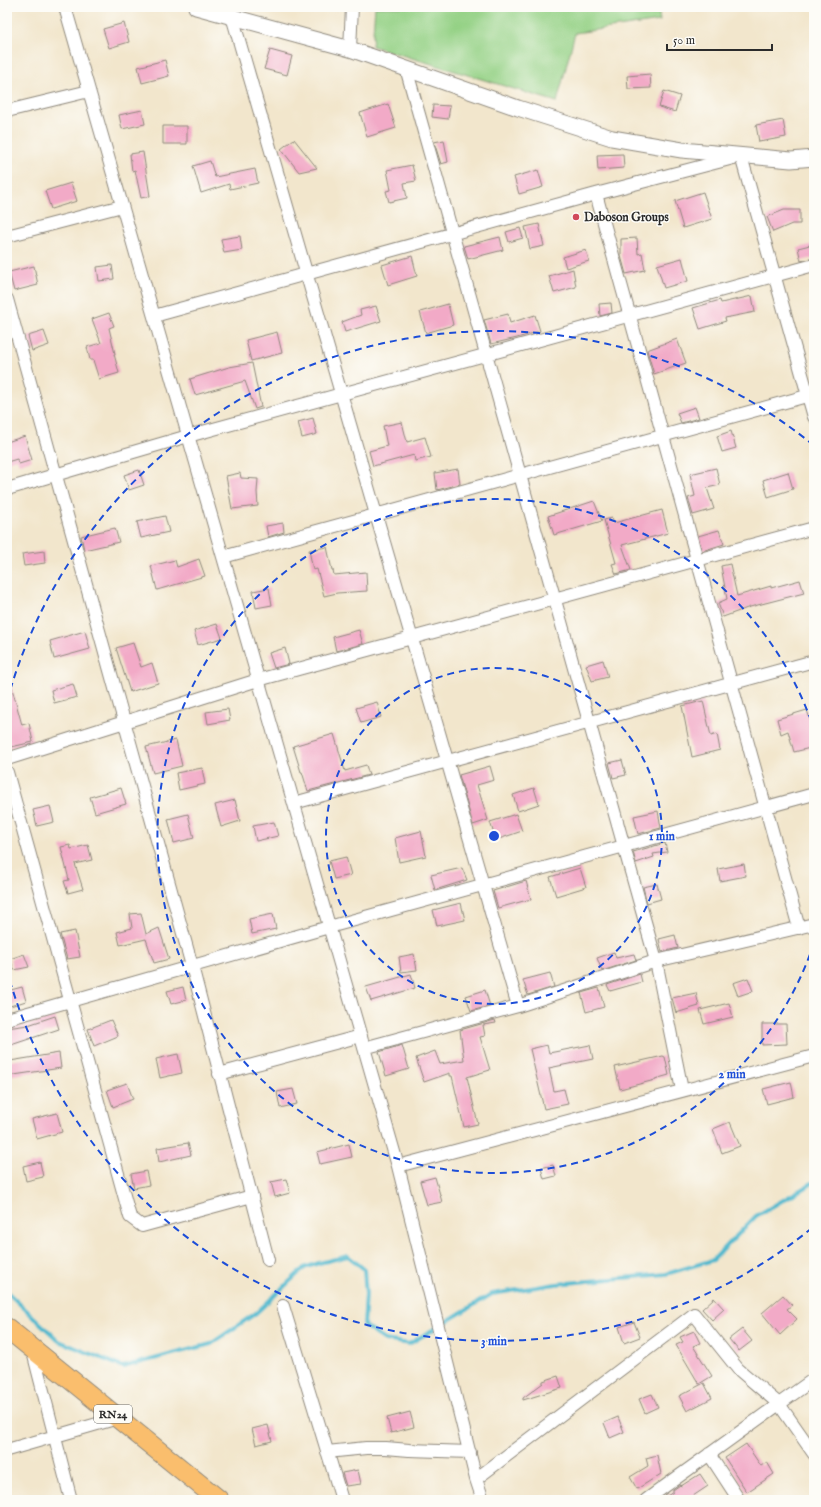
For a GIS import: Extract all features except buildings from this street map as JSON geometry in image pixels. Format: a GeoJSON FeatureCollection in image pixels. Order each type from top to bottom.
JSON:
{"type":"FeatureCollection","features":[{"type":"Feature","properties":{"kind":"main road","name":"RN24"},"geometry":{"type":"LineString","coordinates":[[7,1328],[219,1500]]}},
{"type":"Feature","properties":{"kind":"street"},"geometry":{"type":"LineString","coordinates":[[65,7],[398,1166],[476,1479],[483,1500]]}},
{"type":"Feature","properties":{"kind":"street"},"geometry":{"type":"LineString","coordinates":[[196,7],[231,12],[350,49],[518,108],[612,138],[682,150],[741,156],[791,160],[814,158]]}},
{"type":"Feature","properties":{"kind":"street"},"geometry":{"type":"LineString","coordinates":[[350,49],[352,7]]}},
{"type":"Feature","properties":{"kind":"street"},"geometry":{"type":"LineString","coordinates":[[231,12],[518,1006]]}},
{"type":"Feature","properties":{"kind":"street"},"geometry":{"type":"LineString","coordinates":[[406,68],[656,961],[682,1090]]}},
{"type":"Feature","properties":{"kind":"street"},"geometry":{"type":"LineString","coordinates":[[7,111],[89,91]]}},
{"type":"Feature","properties":{"kind":"street"},"geometry":{"type":"LineString","coordinates":[[154,316],[596,194],[741,156]]}},
{"type":"Feature","properties":{"kind":"street"},"geometry":{"type":"LineString","coordinates":[[741,156],[811,395],[814,417]]}},
{"type":"Feature","properties":{"kind":"street"},"geometry":{"type":"LineString","coordinates":[[596,194],[799,928]]}},
{"type":"Feature","properties":{"kind":"street"},"geometry":{"type":"LineString","coordinates":[[7,236],[122,206]]}},
{"type":"Feature","properties":{"kind":"street"},"geometry":{"type":"LineString","coordinates":[[7,489],[188,436],[814,265]]}},
{"type":"Feature","properties":{"kind":"street"},"geometry":{"type":"LineString","coordinates":[[7,298],[192,966],[268,1260]]}},
{"type":"Feature","properties":{"kind":"street"},"geometry":{"type":"LineString","coordinates":[[223,556],[811,395]]}},
{"type":"Feature","properties":{"kind":"street"},"geometry":{"type":"LineString","coordinates":[[7,759],[258,680],[814,528]]}},
{"type":"Feature","properties":{"kind":"street"},"geometry":{"type":"LineString","coordinates":[[294,803],[814,661]]}},
{"type":"Feature","properties":{"kind":"street"},"geometry":{"type":"LineString","coordinates":[[7,772],[130,1217],[142,1226],[252,1196]]}},
{"type":"Feature","properties":{"kind":"street"},"geometry":{"type":"LineString","coordinates":[[7,1019],[483,884],[814,794]]}},
{"type":"Feature","properties":{"kind":"street"},"geometry":{"type":"LineString","coordinates":[[364,1048],[518,1006],[656,961],[814,924]]}},
{"type":"Feature","properties":{"kind":"street"},"geometry":{"type":"LineString","coordinates":[[220,1074],[361,1036]]}},
{"type":"Feature","properties":{"kind":"street"},"geometry":{"type":"LineString","coordinates":[[398,1166],[814,1056]]}},
{"type":"Feature","properties":{"kind":"street"},"geometry":{"type":"LineString","coordinates":[[283,1306],[342,1500]]}},
{"type":"Feature","properties":{"kind":"street"},"geometry":{"type":"LineString","coordinates":[[476,1479],[694,1314],[738,1369],[778,1404],[814,1454]]}},
{"type":"Feature","properties":{"kind":"street"},"geometry":{"type":"LineString","coordinates":[[32,1348],[71,1500]]}},
{"type":"Feature","properties":{"kind":"street"},"geometry":{"type":"LineString","coordinates":[[646,1500],[814,1379]]}},
{"type":"Feature","properties":{"kind":"street"},"geometry":{"type":"LineString","coordinates":[[7,1450],[118,1418]]}},
{"type":"Feature","properties":{"kind":"street"},"geometry":{"type":"LineString","coordinates":[[327,1452],[366,1448],[386,1448],[470,1452]]}},
{"type":"Feature","properties":{"kind":"street"},"geometry":{"type":"LineString","coordinates":[[709,1454],[739,1500]]}},
{"type":"Feature","properties":{"kind":"green space"},"geometry":{"type":"Polygon","coordinates":[[[375,7],[658,7],[660,21],[575,33],[557,102],[372,46],[375,7]]]}},
{"type":"Feature","properties":{"kind":"waterway"},"geometry":{"type":"LineString","coordinates":[[7,1292],[59,1341],[123,1367],[211,1344],[256,1313],[304,1268],[348,1256],[364,1269],[366,1294],[364,1326],[385,1340],[409,1344],[492,1294],[556,1284],[666,1274],[713,1260],[756,1216],[814,1182]]}},
{"type":"Feature","properties":{"kind":"place","name":"Daboson Groups"},"geometry":{"type":"Point","coordinates":[576,217]}}]}
